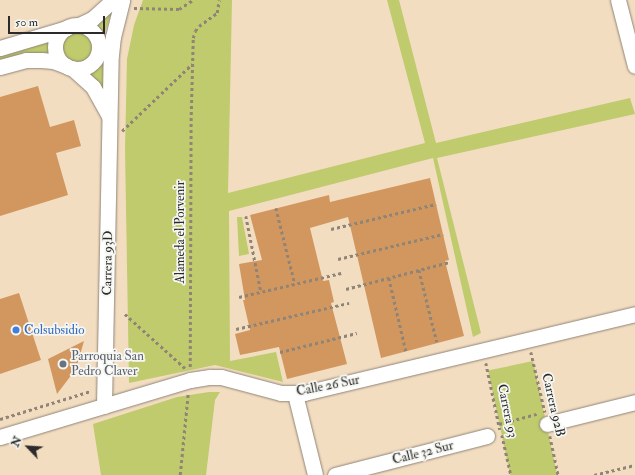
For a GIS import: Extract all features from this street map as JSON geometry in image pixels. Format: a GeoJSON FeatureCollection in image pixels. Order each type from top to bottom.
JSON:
{"type":"FeatureCollection","features":[{"type":"Feature","properties":{"kind":"street"},"geometry":{"type":"LineString","coordinates":[[618,0],[635,66]]}},
{"type":"Feature","properties":{"kind":"street"},"geometry":{"type":"LineString","coordinates":[[0,48],[73,27],[92,19],[118,3]]}},
{"type":"Feature","properties":{"kind":"street","name":"Carrera 93D"},"geometry":{"type":"LineString","coordinates":[[104,406],[111,67],[113,37],[118,3]]}},
{"type":"Feature","properties":{"kind":"street"},"geometry":{"type":"LineString","coordinates":[[69,67],[58,58],[55,47],[58,36],[73,27]]}},
{"type":"Feature","properties":{"kind":"street","name":"Carrera 93D"},"geometry":{"type":"LineString","coordinates":[[73,27],[85,27],[95,35],[99,55],[111,67]]}},
{"type":"Feature","properties":{"kind":"street","name":"Carrera 93D"},"geometry":{"type":"LineString","coordinates":[[99,55],[113,37]]}},
{"type":"Feature","properties":{"kind":"street"},"geometry":{"type":"LineString","coordinates":[[0,67],[26,60],[41,60],[53,61],[69,67],[84,68],[99,55]]}},
{"type":"Feature","properties":{"kind":"street","name":"Carrera 93D"},"geometry":{"type":"LineString","coordinates":[[69,67],[93,87],[103,102],[111,120]]}},
{"type":"Feature","properties":{"kind":"street","name":"Calle 26 Sur"},"geometry":{"type":"LineString","coordinates":[[0,437],[104,406],[190,377],[221,377],[294,394],[368,372],[482,351],[635,314]]}},
{"type":"Feature","properties":{"kind":"street"},"geometry":{"type":"LineString","coordinates":[[294,394],[315,475]]}},
{"type":"Feature","properties":{"kind":"street"},"geometry":{"type":"LineString","coordinates":[[546,418],[635,402]]}},
{"type":"Feature","properties":{"kind":"street","name":"Calle 32 Sur"},"geometry":{"type":"LineString","coordinates":[[335,475],[487,436]]}},
{"type":"Feature","properties":{"kind":"path"},"geometry":{"type":"LineString","coordinates":[[118,3],[179,9],[193,0]]}},
{"type":"Feature","properties":{"kind":"path","name":"Alameda el Porvenir"},"geometry":{"type":"LineString","coordinates":[[180,475],[190,377],[192,63],[195,31],[199,26],[214,17],[220,0]]}},
{"type":"Feature","properties":{"kind":"path"},"geometry":{"type":"LineString","coordinates":[[122,131],[192,63]]}},
{"type":"Feature","properties":{"kind":"path"},"geometry":{"type":"LineString","coordinates":[[330,229],[436,204]]}},
{"type":"Feature","properties":{"kind":"path"},"geometry":{"type":"LineString","coordinates":[[276,208],[295,284]]}},
{"type":"Feature","properties":{"kind":"path"},"geometry":{"type":"LineString","coordinates":[[246,216],[261,292]]}},
{"type":"Feature","properties":{"kind":"path"},"geometry":{"type":"LineString","coordinates":[[338,259],[443,234]]}},
{"type":"Feature","properties":{"kind":"path"},"geometry":{"type":"LineString","coordinates":[[346,289],[450,262]]}},
{"type":"Feature","properties":{"kind":"path"},"geometry":{"type":"LineString","coordinates":[[419,270],[437,342]]}},
{"type":"Feature","properties":{"kind":"path"},"geometry":{"type":"LineString","coordinates":[[239,297],[341,273]]}},
{"type":"Feature","properties":{"kind":"path"},"geometry":{"type":"LineString","coordinates":[[389,278],[406,351]]}},
{"type":"Feature","properties":{"kind":"path"},"geometry":{"type":"LineString","coordinates":[[236,329],[349,303]]}},
{"type":"Feature","properties":{"kind":"path"},"geometry":{"type":"LineString","coordinates":[[125,314],[190,377]]}},
{"type":"Feature","properties":{"kind":"path"},"geometry":{"type":"LineString","coordinates":[[280,352],[357,333]]}},
{"type":"Feature","properties":{"kind":"path","name":"Carrera 92B"},"geometry":{"type":"LineString","coordinates":[[529,340],[558,475]]}},
{"type":"Feature","properties":{"kind":"path","name":"Carrera 93"},"geometry":{"type":"LineString","coordinates":[[482,351],[511,475]]}},
{"type":"Feature","properties":{"kind":"path"},"geometry":{"type":"LineString","coordinates":[[499,424],[546,418]]}},
{"type":"Feature","properties":{"kind":"path"},"geometry":{"type":"LineString","coordinates":[[594,475],[635,464]]}},
{"type":"Feature","properties":{"kind":"green space"},"geometry":{"type":"Polygon","coordinates":[[[143,0],[232,0],[228,193],[425,143],[387,0],[399,0],[436,143],[630,98],[635,114],[437,158],[481,333],[473,337],[433,158],[229,211],[230,361],[276,352],[283,382],[215,365],[129,383],[125,149],[127,59],[134,25],[143,0]]]}},
{"type":"Feature","properties":{"kind":"green space"},"geometry":{"type":"Polygon","coordinates":[[[113,9],[103,38],[94,27],[113,9]]]}},
{"type":"Feature","properties":{"kind":"green space"},"geometry":{"type":"Polygon","coordinates":[[[75,31],[81,31],[91,38],[94,47],[93,53],[87,60],[81,63],[75,63],[65,56],[62,50],[62,44],[69,34],[75,31]]]}},
{"type":"Feature","properties":{"kind":"green space"},"geometry":{"type":"Polygon","coordinates":[[[51,37],[51,53],[0,61],[0,54],[51,37]]]}},
{"type":"Feature","properties":{"kind":"green space"},"geometry":{"type":"Polygon","coordinates":[[[103,62],[103,95],[88,73],[95,71],[103,62]]]}},
{"type":"Feature","properties":{"kind":"green space"},"geometry":{"type":"Polygon","coordinates":[[[237,217],[242,217],[249,254],[239,256],[237,217]]]}},
{"type":"Feature","properties":{"kind":"green space"},"geometry":{"type":"Polygon","coordinates":[[[533,361],[557,475],[510,475],[488,371],[533,361]]]}},
{"type":"Feature","properties":{"kind":"green space"},"geometry":{"type":"Polygon","coordinates":[[[209,392],[220,392],[215,400],[206,475],[101,475],[93,424],[177,397],[209,392]]]}},
{"type":"Feature","properties":{"kind":"building"},"geometry":{"type":"Polygon","coordinates":[[[38,86],[50,127],[74,120],[81,146],[56,153],[68,195],[0,216],[0,97],[38,86]]]}},
{"type":"Feature","properties":{"kind":"building"},"geometry":{"type":"Polygon","coordinates":[[[430,178],[449,260],[445,261],[464,336],[381,358],[348,217],[310,228],[323,281],[329,280],[334,302],[331,303],[347,364],[287,379],[279,347],[240,355],[235,334],[250,330],[243,300],[245,300],[239,264],[262,260],[250,215],[329,195],[330,202],[430,178]]]}},
{"type":"Feature","properties":{"kind":"building","name":"Colsubsidio"},"geometry":{"type":"Polygon","coordinates":[[[19,293],[41,360],[0,374],[0,299],[19,293]]]}},
{"type":"Feature","properties":{"kind":"building","name":"Parroquia San Pedro Claver"},"geometry":{"type":"Polygon","coordinates":[[[84,341],[76,369],[57,394],[48,359],[84,341]]]}},
{"type":"Feature","properties":{"kind":"place","name":"Colsubsidio"},"geometry":{"type":"Point","coordinates":[16,330]}},
{"type":"Feature","properties":{"kind":"place","name":"Parroquia San Pedro Claver"},"geometry":{"type":"Point","coordinates":[63,364]}}]}
